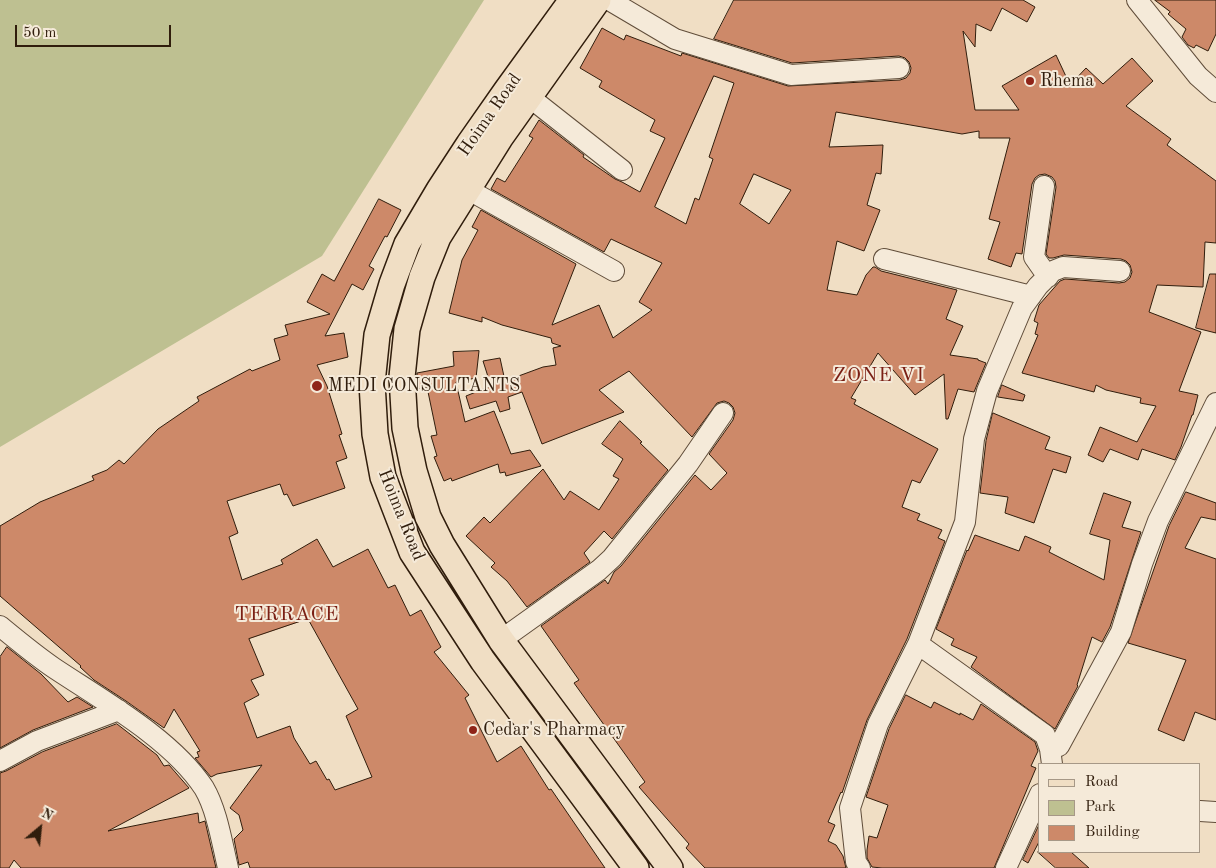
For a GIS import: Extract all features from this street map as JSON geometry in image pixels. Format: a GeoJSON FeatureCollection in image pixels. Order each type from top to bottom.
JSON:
{"type":"FeatureCollection","features":[{"type":"Feature","properties":{"kind":"main road","name":"Hoima Road"},"geometry":{"type":"LineString","coordinates":[[572,0],[469,144],[407,244],[392,284],[377,335],[372,383],[374,434],[383,478],[412,552],[483,661],[636,868]]}},
{"type":"Feature","properties":{"kind":"main road","name":"Hoima Road"},"geometry":{"type":"LineString","coordinates":[[598,0],[528,96],[438,237],[422,278],[407,329],[402,376],[405,428],[414,471],[428,517],[442,546],[501,640],[670,868]]}},
{"type":"Feature","properties":{"kind":"street"},"geometry":{"type":"LineString","coordinates":[[609,0],[675,39],[791,75],[900,68]]}},
{"type":"Feature","properties":{"kind":"street"},"geometry":{"type":"LineString","coordinates":[[1137,0],[1198,76],[1216,92]]}},
{"type":"Feature","properties":{"kind":"street"},"geometry":{"type":"LineString","coordinates":[[528,96],[622,170]]}},
{"type":"Feature","properties":{"kind":"street"},"geometry":{"type":"LineString","coordinates":[[1044,186],[1034,257],[1048,277]]}},
{"type":"Feature","properties":{"kind":"street"},"geometry":{"type":"LineString","coordinates":[[467,189],[614,270]]}},
{"type":"Feature","properties":{"kind":"street"},"geometry":{"type":"LineString","coordinates":[[884,259],[1031,296]]}},
{"type":"Feature","properties":{"kind":"street"},"geometry":{"type":"LineString","coordinates":[[860,868],[856,862],[850,808],[878,724],[918,644],[965,522],[974,439],[987,391],[1022,308],[1053,271],[1063,267],[1120,271]]}},
{"type":"Feature","properties":{"kind":"street"},"geometry":{"type":"LineString","coordinates":[[1051,757],[1059,746],[1121,632],[1142,564],[1158,521],[1216,403]]}},
{"type":"Feature","properties":{"kind":"street"},"geometry":{"type":"LineString","coordinates":[[501,640],[599,570],[612,558],[688,464],[723,413]]}},
{"type":"Feature","properties":{"kind":"street"},"geometry":{"type":"LineString","coordinates":[[0,626],[52,666],[119,710],[155,737],[183,762],[204,789],[216,819],[228,868]]}},
{"type":"Feature","properties":{"kind":"street"},"geometry":{"type":"LineString","coordinates":[[918,644],[1045,735],[1051,757]]}},
{"type":"Feature","properties":{"kind":"street"},"geometry":{"type":"LineString","coordinates":[[0,761],[37,741],[119,710]]}},
{"type":"Feature","properties":{"kind":"street"},"geometry":{"type":"LineString","coordinates":[[1006,868],[1038,798]]}},
{"type":"Feature","properties":{"kind":"street"},"geometry":{"type":"LineString","coordinates":[[1201,811],[1216,812]]}},
{"type":"Feature","properties":{"kind":"green space"},"geometry":{"type":"Polygon","coordinates":[[[0,0],[484,0],[322,256],[0,447],[0,0]]]}},
{"type":"Feature","properties":{"kind":"building"},"geometry":{"type":"Polygon","coordinates":[[[734,0],[1023,0],[1035,7],[1027,22],[1002,8],[991,31],[976,24],[975,47],[963,31],[975,110],[1019,110],[1002,86],[1056,55],[1070,85],[1086,68],[1103,84],[1132,58],[1153,81],[1126,106],[1171,139],[1167,145],[1216,181],[1216,243],[1205,242],[1203,287],[1157,285],[1149,312],[1201,332],[1179,391],[1198,395],[1181,447],[1175,460],[1142,449],[1138,460],[1110,449],[1103,462],[1088,455],[1100,427],[1137,442],[1156,406],[1140,403],[1141,398],[1106,390],[1096,385],[1094,392],[1022,373],[1038,335],[1035,334],[1038,323],[1034,321],[1039,305],[1060,281],[1065,279],[1125,282],[1130,278],[1132,272],[1130,265],[1121,259],[1064,255],[1049,258],[1046,254],[1056,187],[1052,177],[1045,174],[1035,178],[1032,184],[1022,254],[1016,253],[1011,267],[988,259],[1000,222],[989,219],[1010,138],[979,138],[979,131],[962,134],[836,112],[829,147],[883,145],[881,174],[876,173],[867,205],[880,210],[864,251],[837,241],[827,290],[857,295],[866,275],[875,267],[881,271],[957,290],[946,319],[963,326],[950,355],[978,359],[986,363],[974,392],[958,389],[948,419],[946,419],[944,374],[915,395],[878,353],[851,398],[856,400],[854,404],[938,449],[920,483],[912,480],[902,507],[920,514],[917,520],[942,530],[938,538],[945,541],[907,639],[867,720],[842,793],[828,822],[835,825],[828,841],[836,845],[843,856],[846,868],[705,868],[686,848],[689,844],[639,787],[645,782],[574,683],[579,680],[541,626],[605,580],[608,584],[614,572],[621,566],[695,475],[711,490],[727,473],[709,454],[733,420],[735,413],[733,407],[724,401],[717,403],[692,437],[629,371],[599,390],[624,412],[542,444],[522,392],[508,397],[510,409],[500,412],[496,401],[470,409],[466,396],[491,386],[483,361],[500,358],[505,381],[543,367],[556,365],[553,348],[561,346],[552,343],[551,338],[502,325],[482,317],[482,322],[449,313],[462,260],[478,230],[472,227],[481,210],[576,264],[552,325],[599,305],[613,338],[652,310],[639,302],[662,263],[611,239],[604,252],[491,189],[497,178],[505,182],[533,138],[529,136],[539,120],[584,155],[583,157],[615,179],[640,192],[665,138],[650,131],[655,120],[599,87],[602,81],[580,68],[602,28],[624,40],[626,35],[681,56],[682,53],[788,86],[900,80],[906,78],[911,68],[905,58],[899,56],[792,63],[714,39],[734,0]],[[714,76],[655,207],[686,224],[695,198],[699,200],[713,159],[709,157],[734,83],[714,76]],[[754,174],[740,204],[769,224],[791,190],[754,174]]]}},
{"type":"Feature","properties":{"kind":"building"},"geometry":{"type":"Polygon","coordinates":[[[1155,0],[1216,0],[1216,34],[1208,51],[1196,45],[1194,48],[1188,45],[1182,37],[1186,29],[1155,0]]]}},
{"type":"Feature","properties":{"kind":"building"},"geometry":{"type":"Polygon","coordinates":[[[379,199],[401,210],[369,266],[374,269],[363,290],[352,284],[325,336],[344,333],[348,357],[317,365],[327,386],[342,434],[339,435],[347,458],[336,462],[345,488],[293,506],[287,494],[284,495],[280,484],[227,501],[238,533],[229,537],[242,580],[283,564],[281,560],[317,539],[333,567],[368,549],[388,588],[395,585],[410,616],[421,610],[441,647],[434,652],[469,695],[465,698],[497,762],[521,746],[549,790],[551,789],[605,868],[250,868],[248,862],[239,865],[234,839],[243,830],[239,815],[230,808],[262,765],[217,774],[211,777],[195,758],[199,757],[197,752],[200,751],[174,709],[164,728],[94,680],[81,666],[0,596],[0,526],[40,502],[94,480],[92,476],[107,470],[119,460],[124,464],[158,429],[199,401],[197,397],[250,369],[252,371],[280,360],[274,339],[288,335],[285,325],[330,314],[307,302],[322,274],[334,281],[379,199]],[[308,619],[249,639],[264,675],[251,680],[259,695],[244,703],[257,738],[290,726],[294,738],[310,764],[316,761],[335,790],[372,777],[346,716],[358,709],[308,619]]]}},
{"type":"Feature","properties":{"kind":"building"},"geometry":{"type":"Polygon","coordinates":[[[1210,274],[1216,274],[1216,333],[1196,328],[1210,274]]]}},
{"type":"Feature","properties":{"kind":"building"},"geometry":{"type":"Polygon","coordinates":[[[479,351],[476,378],[456,382],[465,422],[494,411],[511,454],[530,450],[541,466],[506,476],[505,472],[500,473],[498,464],[452,481],[451,478],[444,481],[434,457],[437,456],[431,436],[437,435],[427,387],[417,389],[417,373],[454,366],[453,352],[479,351]]]}},
{"type":"Feature","properties":{"kind":"building"},"geometry":{"type":"Polygon","coordinates":[[[1002,385],[1025,395],[1023,401],[998,397],[1002,385]]]}},
{"type":"Feature","properties":{"kind":"building"},"geometry":{"type":"Polygon","coordinates":[[[993,413],[1050,437],[1045,449],[1071,457],[1066,473],[1053,469],[1034,523],[1005,513],[1008,497],[980,493],[986,441],[993,413]]]}},
{"type":"Feature","properties":{"kind":"building"},"geometry":{"type":"Polygon","coordinates":[[[620,421],[668,470],[612,539],[604,531],[584,553],[590,562],[527,607],[507,581],[491,567],[495,563],[466,536],[484,517],[490,523],[543,469],[564,500],[570,491],[599,510],[619,479],[613,476],[623,459],[602,444],[620,421]]]}},
{"type":"Feature","properties":{"kind":"building"},"geometry":{"type":"Polygon","coordinates":[[[1186,492],[1216,503],[1216,520],[1201,517],[1185,548],[1216,559],[1216,720],[1195,712],[1184,741],[1158,730],[1186,660],[1128,643],[1169,526],[1186,492]]]}},
{"type":"Feature","properties":{"kind":"building"},"geometry":{"type":"Polygon","coordinates":[[[1104,493],[1131,502],[1122,527],[1141,532],[1110,627],[1102,642],[1092,637],[1078,686],[1055,729],[971,667],[977,657],[951,645],[954,639],[936,629],[967,550],[975,535],[1019,551],[1025,536],[1051,547],[1049,552],[1104,580],[1110,540],[1090,534],[1104,493]]]}},
{"type":"Feature","properties":{"kind":"building"},"geometry":{"type":"Polygon","coordinates":[[[7,647],[41,674],[68,702],[77,697],[93,707],[33,730],[0,748],[0,657],[7,647]]]}},
{"type":"Feature","properties":{"kind":"building"},"geometry":{"type":"Polygon","coordinates":[[[906,695],[931,708],[934,702],[973,720],[981,704],[1035,742],[1038,751],[1031,766],[1036,768],[994,868],[882,868],[872,867],[867,858],[869,836],[877,838],[888,805],[866,797],[889,729],[906,695]]]}},
{"type":"Feature","properties":{"kind":"building"},"geometry":{"type":"Polygon","coordinates":[[[117,724],[157,755],[164,766],[169,765],[189,788],[108,831],[198,813],[199,823],[205,821],[216,868],[21,868],[14,860],[9,868],[0,868],[0,773],[42,752],[117,724]]]}},
{"type":"Feature","properties":{"kind":"building"},"geometry":{"type":"Polygon","coordinates":[[[1038,827],[1038,844],[1028,863],[1023,860],[1038,827]]]}},
{"type":"Feature","properties":{"kind":"building"},"geometry":{"type":"Polygon","coordinates":[[[1039,853],[1072,853],[1089,868],[1056,868],[1039,853]]]}},
{"type":"Feature","properties":{"kind":"place","name":"Rhema"},"geometry":{"type":"Point","coordinates":[1030,81]}},
{"type":"Feature","properties":{"kind":"place","name":"MEDI CONSULTANTS"},"geometry":{"type":"Point","coordinates":[317,386]}},
{"type":"Feature","properties":{"kind":"place","name":"Cedar's Pharmacy"},"geometry":{"type":"Point","coordinates":[473,730]}},
{"type":"Feature","properties":{"kind":"district","name":"ZONE VI"},"geometry":{"type":"Point","coordinates":[879,376]}},
{"type":"Feature","properties":{"kind":"district","name":"TERRACE"},"geometry":{"type":"Point","coordinates":[287,615]}}]}
